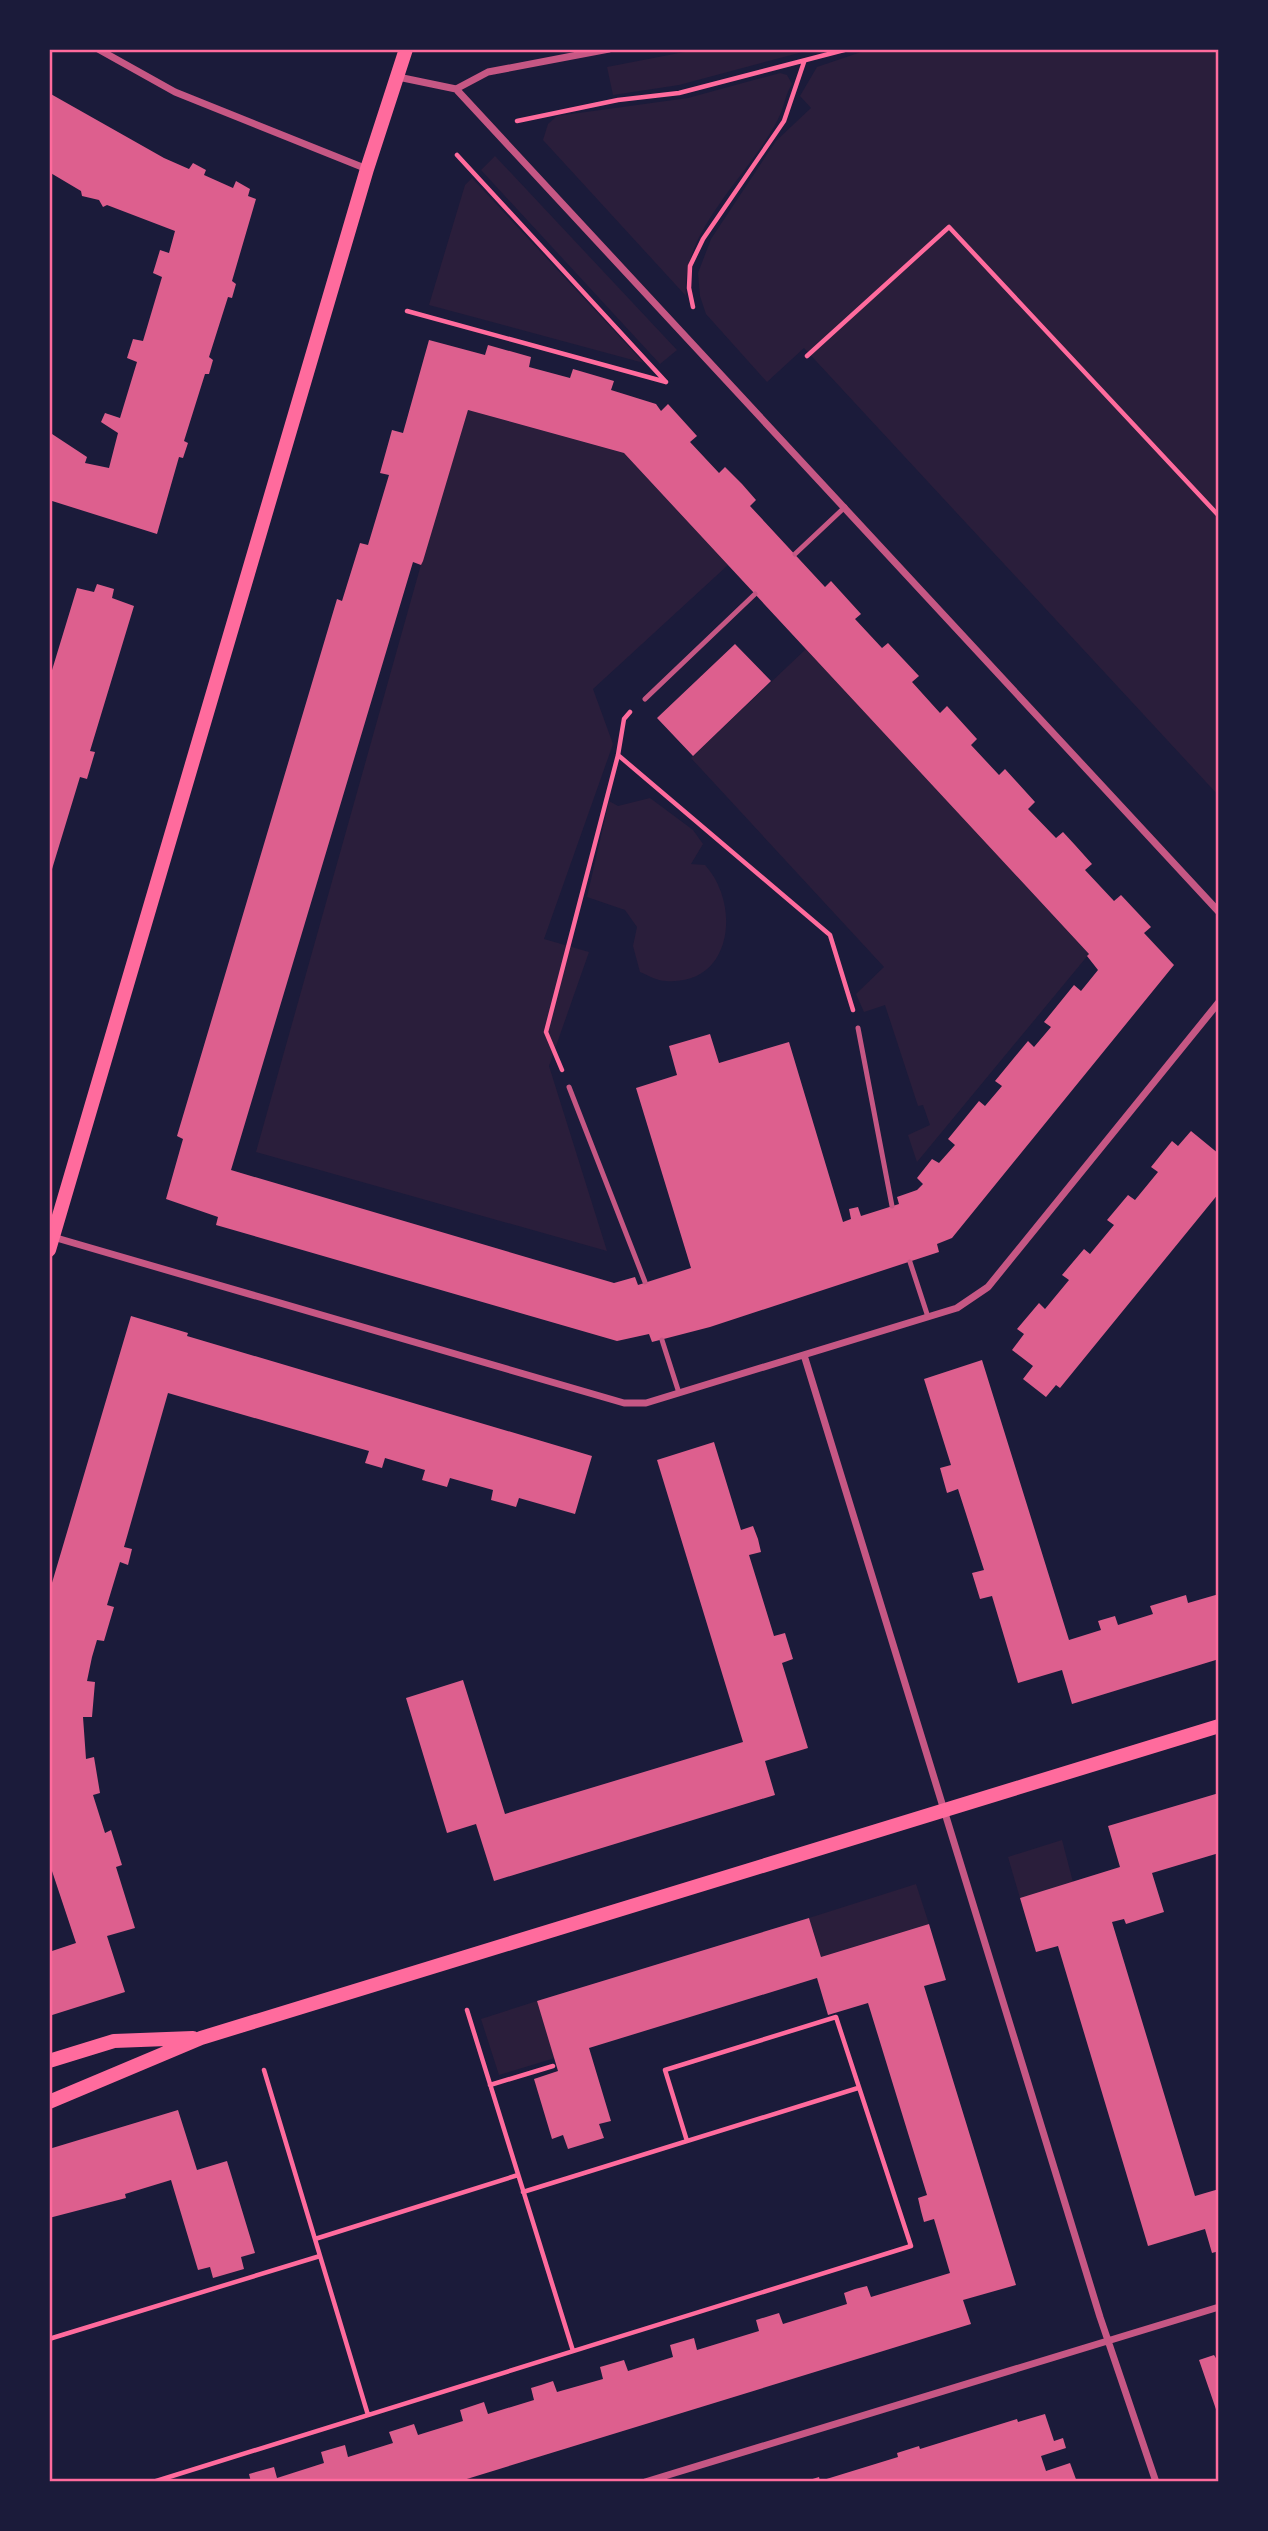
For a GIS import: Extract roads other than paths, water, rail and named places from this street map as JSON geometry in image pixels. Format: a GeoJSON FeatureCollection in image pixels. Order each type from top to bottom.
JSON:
{"type":"FeatureCollection","features":[{"type":"Feature","properties":{"kind":"main road"},"geometry":{"type":"LineString","coordinates":[[51,1243],[366,169],[406,49]]}},
{"type":"Feature","properties":{"kind":"main road"},"geometry":{"type":"LineString","coordinates":[[49,2102],[201,2038],[1219,1726]]}},
{"type":"Feature","properties":{"kind":"main road"},"geometry":{"type":"LineString","coordinates":[[49,2061],[114,2041],[201,2038]]}},
{"type":"Feature","properties":{"kind":"street"},"geometry":{"type":"LineString","coordinates":[[98,49],[175,92],[366,169]]}},
{"type":"Feature","properties":{"kind":"street"},"geometry":{"type":"LineString","coordinates":[[456,89],[488,72],[609,49]]}},
{"type":"Feature","properties":{"kind":"street"},"geometry":{"type":"LineString","coordinates":[[398,77],[456,89],[1219,912]]}},
{"type":"Feature","properties":{"kind":"street"},"geometry":{"type":"LineString","coordinates":[[51,1243],[624,1403],[646,1403],[957,1308],[988,1287],[1219,1002]]}},
{"type":"Feature","properties":{"kind":"street"},"geometry":{"type":"LineString","coordinates":[[804,1354],[1108,2341],[1156,2482]]}},
{"type":"Feature","properties":{"kind":"street"},"geometry":{"type":"LineString","coordinates":[[645,2482],[1219,2307]]}},
{"type":"Feature","properties":{"kind":"lane"},"geometry":{"type":"LineString","coordinates":[[795,554],[845,507]]}},
{"type":"Feature","properties":{"kind":"lane"},"geometry":{"type":"LineString","coordinates":[[645,699],[755,594]]}},
{"type":"Feature","properties":{"kind":"lane"},"geometry":{"type":"LineString","coordinates":[[858,1028],[892,1206]]}},
{"type":"Feature","properties":{"kind":"lane"},"geometry":{"type":"LineString","coordinates":[[569,1087],[645,1282]]}},
{"type":"Feature","properties":{"kind":"lane"},"geometry":{"type":"LineString","coordinates":[[910,1262],[928,1317]]}},
{"type":"Feature","properties":{"kind":"lane"},"geometry":{"type":"LineString","coordinates":[[662,1340],[679,1393]]}}]}
